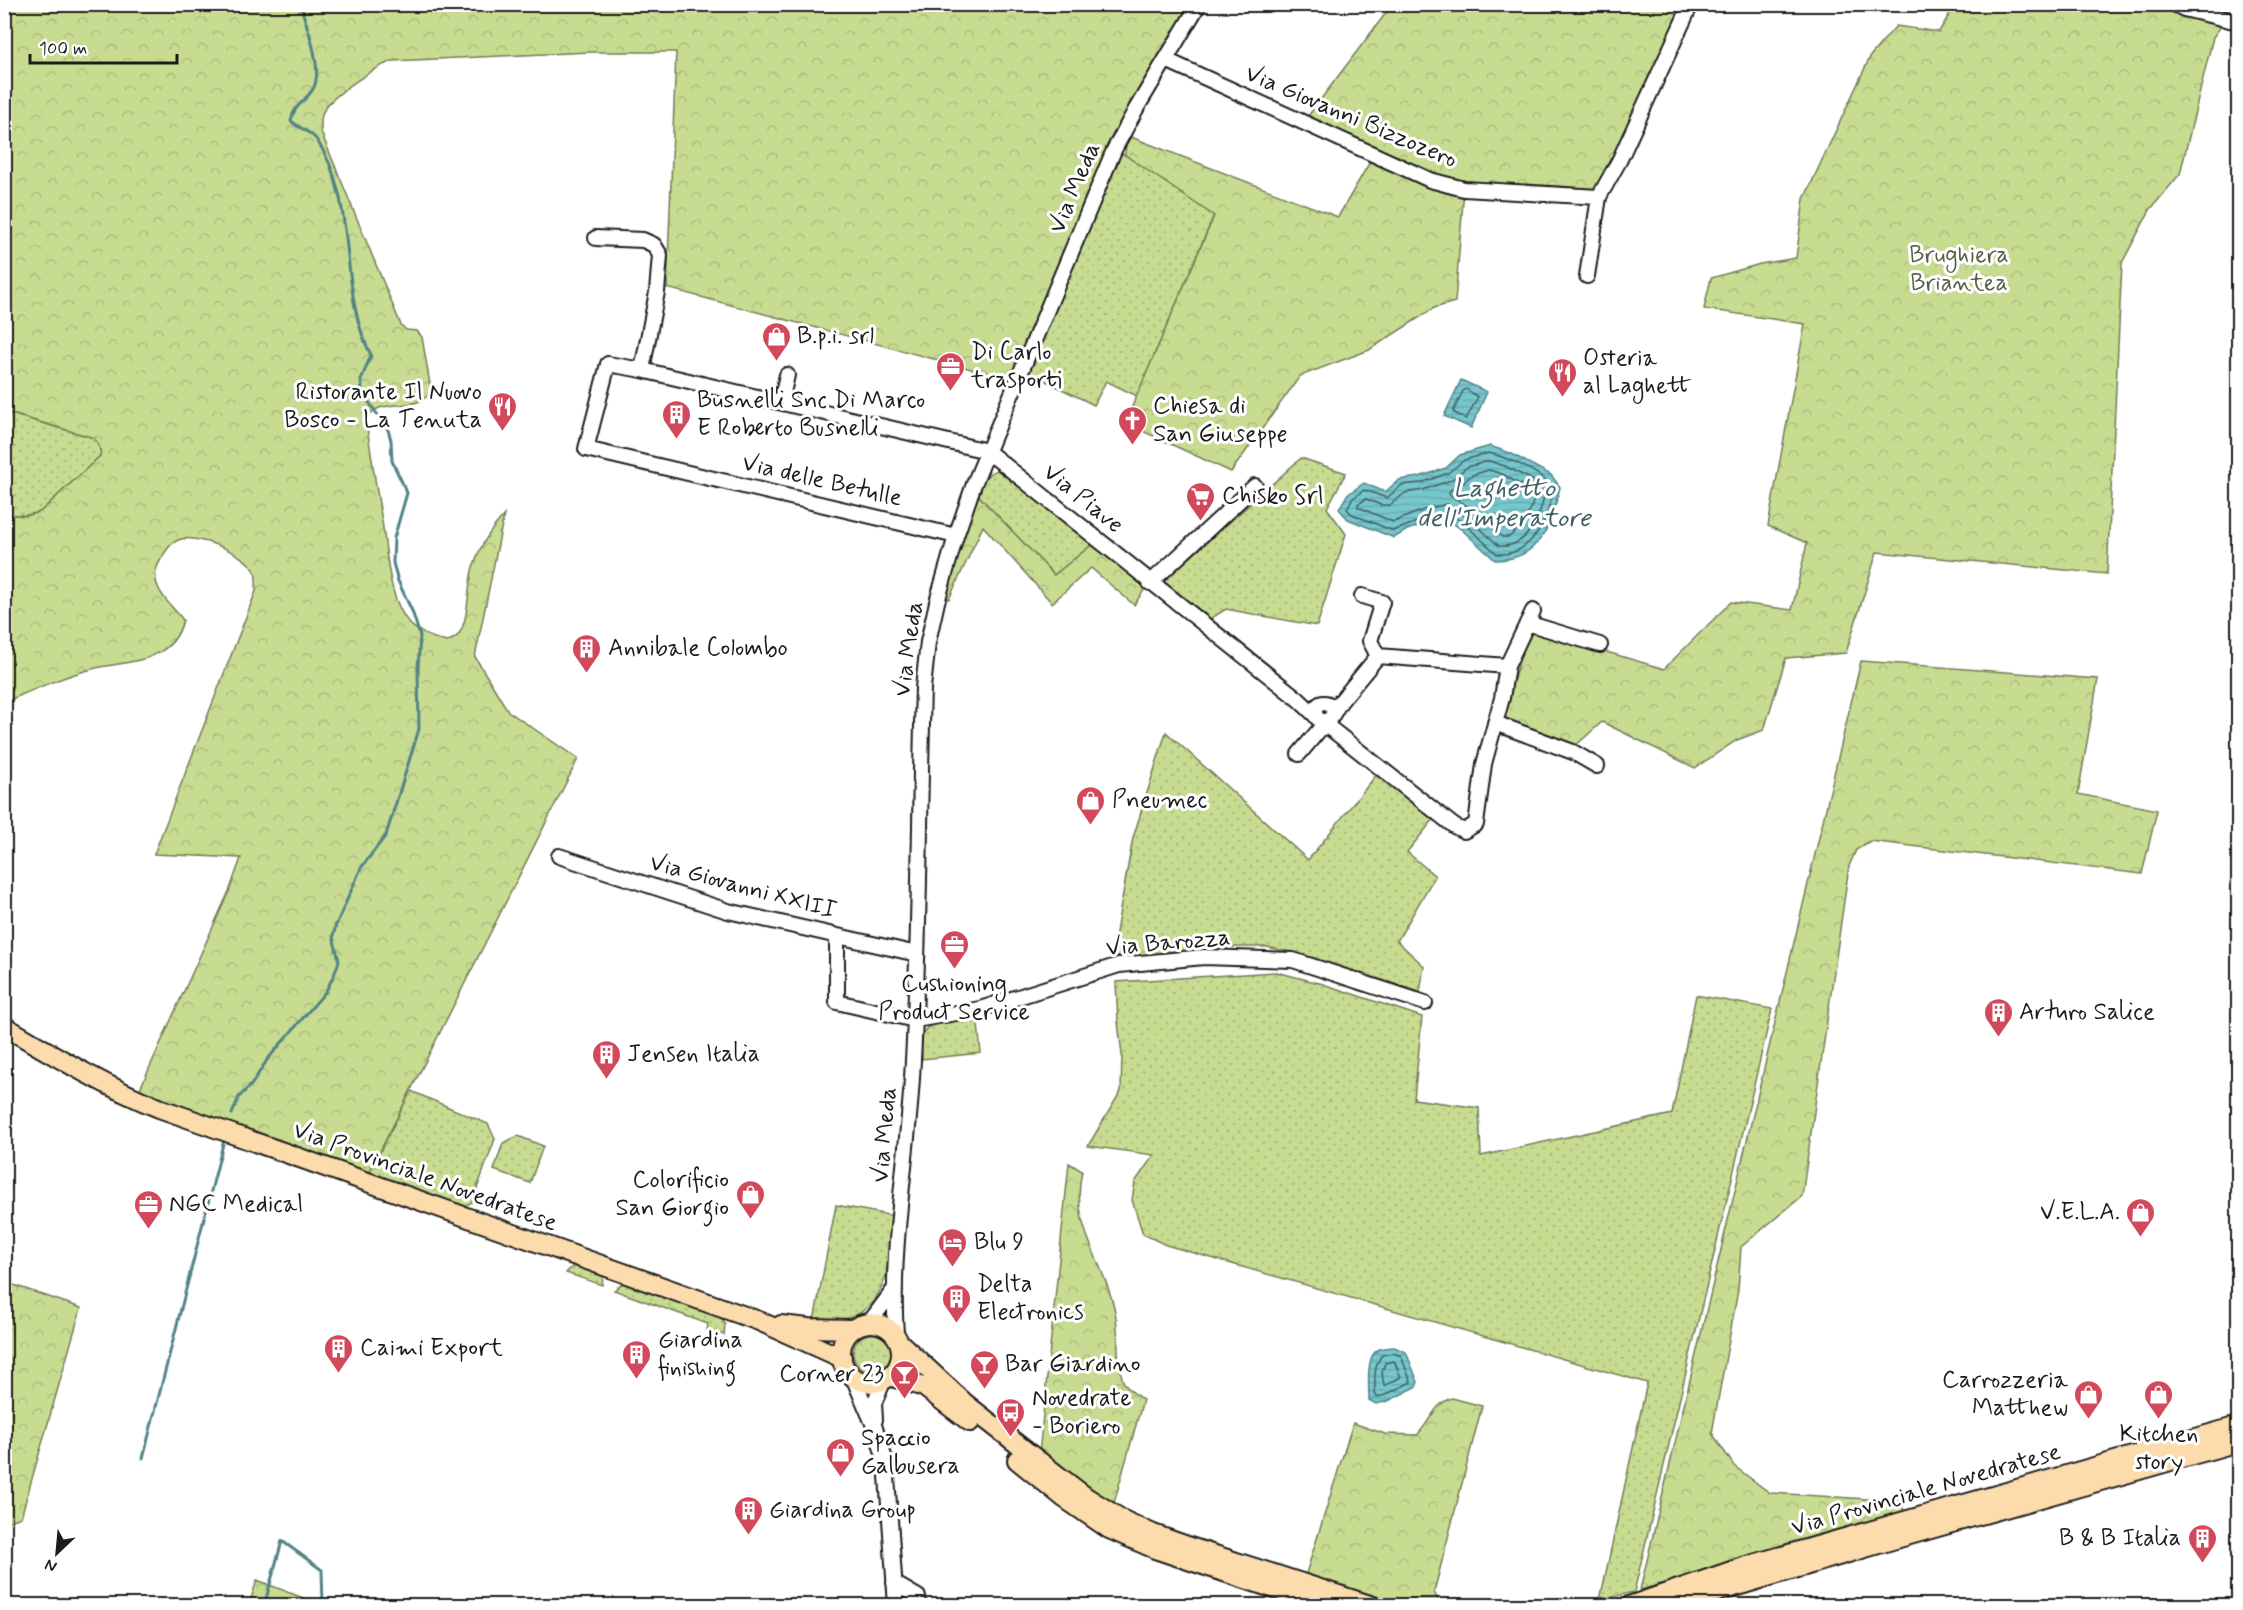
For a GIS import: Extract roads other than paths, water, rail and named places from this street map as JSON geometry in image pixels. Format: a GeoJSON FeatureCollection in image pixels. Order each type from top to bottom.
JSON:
{"type":"FeatureCollection","features":[{"type":"Feature","properties":{"kind":"main road","name":"Via Provinciale Novedratese"},"geometry":{"type":"LineString","coordinates":[[4,1026],[125,1094],[168,1112],[759,1322],[842,1358]]}},
{"type":"Feature","properties":{"kind":"main road","name":"Via Provinciale Novedratese"},"geometry":{"type":"LineString","coordinates":[[759,1322],[808,1328],[861,1326]]}},
{"type":"Feature","properties":{"kind":"main road"},"geometry":{"type":"LineString","coordinates":[[1326,1605],[1164,1553],[1109,1529],[1064,1498],[936,1394],[912,1382],[886,1378],[866,1382],[852,1375],[842,1358],[842,1345],[861,1326],[884,1326],[966,1404],[1086,1497],[1123,1520],[1191,1548],[1373,1605]]}},
{"type":"Feature","properties":{"kind":"main road"},"geometry":{"type":"LineString","coordinates":[[886,1378],[900,1361],[897,1339]]}},
{"type":"Feature","properties":{"kind":"main road","name":"Via Provinciale Novedratese"},"geometry":{"type":"LineString","coordinates":[[1629,1605],[1743,1567],[2238,1426]]}},
{"type":"Feature","properties":{"kind":"main road","name":"Via Provinciale Novedratese"},"geometry":{"type":"LineString","coordinates":[[1670,1605],[2238,1442]]}},
{"type":"Feature","properties":{"kind":"street","name":"Via Meda"},"geometry":{"type":"LineString","coordinates":[[897,1339],[893,1291],[912,1079],[923,688],[927,642],[956,536],[987,451],[1114,150],[1199,4]]}},
{"type":"Feature","properties":{"kind":"street"},"geometry":{"type":"LineString","coordinates":[[1587,276],[1599,197],[1619,161],[1690,4]]}},
{"type":"Feature","properties":{"kind":"street"},"geometry":{"type":"LineString","coordinates":[[2174,4],[2184,9],[2238,22]]}},
{"type":"Feature","properties":{"kind":"street","name":"Via Giovanni Bizzozero"},"geometry":{"type":"LineString","coordinates":[[1166,60],[1430,180],[1464,189],[1599,197]]}},
{"type":"Feature","properties":{"kind":"street"},"geometry":{"type":"LineString","coordinates":[[596,238],[643,240],[654,245],[660,255],[657,291],[642,370],[987,451]]}},
{"type":"Feature","properties":{"kind":"street","name":"Via delle Betulle"},"geometry":{"type":"LineString","coordinates":[[642,370],[608,364],[586,449],[956,536]]}},
{"type":"Feature","properties":{"kind":"street"},"geometry":{"type":"LineString","coordinates":[[780,402],[787,375]]}},
{"type":"Feature","properties":{"kind":"street","name":"Via Piave"},"geometry":{"type":"LineString","coordinates":[[987,451],[1150,583],[1325,712],[1454,826],[1464,831],[1476,824],[1484,764],[1495,723]]}},
{"type":"Feature","properties":{"kind":"street"},"geometry":{"type":"LineString","coordinates":[[1150,583],[1255,486]]}},
{"type":"Feature","properties":{"kind":"street"},"geometry":{"type":"LineString","coordinates":[[1362,596],[1382,602],[1370,641],[1378,656]]}},
{"type":"Feature","properties":{"kind":"street"},"geometry":{"type":"LineString","coordinates":[[1598,766],[1573,752],[1495,723],[1507,666],[1530,617],[1600,645]]}},
{"type":"Feature","properties":{"kind":"street"},"geometry":{"type":"LineString","coordinates":[[1299,754],[1320,729],[1325,712],[1378,656]]}},
{"type":"Feature","properties":{"kind":"street"},"geometry":{"type":"LineString","coordinates":[[1378,656],[1507,666]]}},
{"type":"Feature","properties":{"kind":"street","name":"Via Giovanni XXIII"},"geometry":{"type":"LineString","coordinates":[[559,856],[728,911],[917,954]]}},
{"type":"Feature","properties":{"kind":"street"},"geometry":{"type":"LineString","coordinates":[[837,936],[834,1001],[915,1020]]}},
{"type":"Feature","properties":{"kind":"street","name":"Via Barozza"},"geometry":{"type":"LineString","coordinates":[[915,1020],[980,1009],[1119,965],[1204,957],[1293,960],[1425,1003]]}},
{"type":"Feature","properties":{"kind":"street"},"geometry":{"type":"LineString","coordinates":[[861,1326],[893,1291]]}},
{"type":"Feature","properties":{"kind":"street"},"geometry":{"type":"LineString","coordinates":[[852,1375],[875,1428],[886,1462],[896,1605]]}},
{"type":"Feature","properties":{"kind":"street"},"geometry":{"type":"LineString","coordinates":[[875,1428],[874,1404],[886,1378]]}},
{"type":"Feature","properties":{"kind":"street"},"geometry":{"type":"LineString","coordinates":[[894,1583],[918,1597],[918,1605]]}},
{"type":"Feature","properties":{"kind":"water"},"geometry":{"type":"Polygon","coordinates":[[[1461,380],[1487,392],[1471,428],[1444,416],[1461,380]]]}},
{"type":"Feature","properties":{"kind":"water","name":"Laghetto dell'Imperatore"},"geometry":{"type":"Polygon","coordinates":[[[1490,446],[1510,453],[1551,475],[1560,487],[1552,515],[1541,538],[1523,554],[1495,560],[1444,517],[1407,530],[1394,538],[1348,519],[1339,509],[1347,495],[1364,483],[1385,492],[1399,480],[1419,477],[1446,468],[1460,455],[1490,446]]]}},
{"type":"Feature","properties":{"kind":"water"},"geometry":{"type":"Polygon","coordinates":[[[1394,1347],[1406,1352],[1418,1382],[1416,1387],[1388,1401],[1376,1404],[1369,1400],[1370,1362],[1377,1350],[1394,1347]]]}},
{"type":"Feature","properties":{"kind":"waterway"},"geometry":{"type":"LineString","coordinates":[[232,1114],[239,1097],[252,1084],[267,1060],[326,991],[334,975],[339,961],[333,936],[336,925],[361,868],[386,835],[419,729],[420,636],[393,563],[394,538],[407,493],[392,461],[388,430],[362,392],[361,380],[371,355],[361,330],[354,302],[338,189],[329,163],[316,139],[291,121],[292,115],[314,87],[316,79],[313,46],[300,4]]}},
{"type":"Feature","properties":{"kind":"waterway"},"geometry":{"type":"LineString","coordinates":[[143,1458],[224,1140]]}},
{"type":"Feature","properties":{"kind":"waterway"},"geometry":{"type":"LineString","coordinates":[[264,1606],[282,1541],[322,1570],[323,1606]]}},
{"type":"Feature","properties":{"kind":"place","name":"B.p.i. srl"},"geometry":{"type":"Point","coordinates":[776,362]}},
{"type":"Feature","properties":{"kind":"place","name":"Di Carlo trasporti"},"geometry":{"type":"Point","coordinates":[950,392]}},
{"type":"Feature","properties":{"kind":"place","name":"Osteria al Laghett"},"geometry":{"type":"Point","coordinates":[1562,398]}},
{"type":"Feature","properties":{"kind":"place","name":"Ristorante Il Nuovo Bosco - La Tenuta"},"geometry":{"type":"Point","coordinates":[503,432]}},
{"type":"Feature","properties":{"kind":"place","name":"Busnelli Snc Di Marco E Roberto Busnelli"},"geometry":{"type":"Point","coordinates":[676,440]}},
{"type":"Feature","properties":{"kind":"place","name":"Chiesa di San Giuseppe"},"geometry":{"type":"Point","coordinates":[1132,446]}},
{"type":"Feature","properties":{"kind":"place","name":"Chisko Srl"},"geometry":{"type":"Point","coordinates":[1201,522]}},
{"type":"Feature","properties":{"kind":"place","name":"Annibale Colombo"},"geometry":{"type":"Point","coordinates":[587,674]}},
{"type":"Feature","properties":{"kind":"place","name":"Pneumec"},"geometry":{"type":"Point","coordinates":[1091,826]}},
{"type":"Feature","properties":{"kind":"place","name":"Cushioning Product Service"},"geometry":{"type":"Point","coordinates":[954,970]}},
{"type":"Feature","properties":{"kind":"place","name":"Arturo Salice"},"geometry":{"type":"Point","coordinates":[1998,1038]}},
{"type":"Feature","properties":{"kind":"place","name":"Jensen Italia"},"geometry":{"type":"Point","coordinates":[606,1080]}},
{"type":"Feature","properties":{"kind":"place","name":"Colorificio San Giorgio"},"geometry":{"type":"Point","coordinates":[750,1220]}},
{"type":"Feature","properties":{"kind":"place","name":"NGC Medical"},"geometry":{"type":"Point","coordinates":[148,1230]}},
{"type":"Feature","properties":{"kind":"place","name":"V.E.L.A."},"geometry":{"type":"Point","coordinates":[2141,1238]}},
{"type":"Feature","properties":{"kind":"place","name":"Blu 9"},"geometry":{"type":"Point","coordinates":[953,1268]}},
{"type":"Feature","properties":{"kind":"place","name":"Delta Electronics"},"geometry":{"type":"Point","coordinates":[956,1324]}},
{"type":"Feature","properties":{"kind":"place","name":"Caimi Export"},"geometry":{"type":"Point","coordinates":[339,1374]}},
{"type":"Feature","properties":{"kind":"place","name":"Giardina finishing"},"geometry":{"type":"Point","coordinates":[637,1380]}},
{"type":"Feature","properties":{"kind":"place","name":"Bar Giardino"},"geometry":{"type":"Point","coordinates":[984,1390]}},
{"type":"Feature","properties":{"kind":"place","name":"Corner 23"},"geometry":{"type":"Point","coordinates":[905,1400]}},
{"type":"Feature","properties":{"kind":"place","name":"Carrozzeria Matthew"},"geometry":{"type":"Point","coordinates":[2089,1420]}},
{"type":"Feature","properties":{"kind":"place","name":"Kitchen story"},"geometry":{"type":"Point","coordinates":[2159,1420]}},
{"type":"Feature","properties":{"kind":"place","name":"Novedrate - Boriero"},"geometry":{"type":"Point","coordinates":[1011,1438]}},
{"type":"Feature","properties":{"kind":"place","name":"Spaccio Galbusera"},"geometry":{"type":"Point","coordinates":[840,1478]}},
{"type":"Feature","properties":{"kind":"place","name":"Giardina Group"},"geometry":{"type":"Point","coordinates":[748,1536]}},
{"type":"Feature","properties":{"kind":"place","name":"B & B Italia"},"geometry":{"type":"Point","coordinates":[2202,1564]}},
{"type":"Feature","properties":{"kind":"park label","name":"Brughiera Briantea"},"geometry":{"type":"Point","coordinates":[1959,269]}}]}
